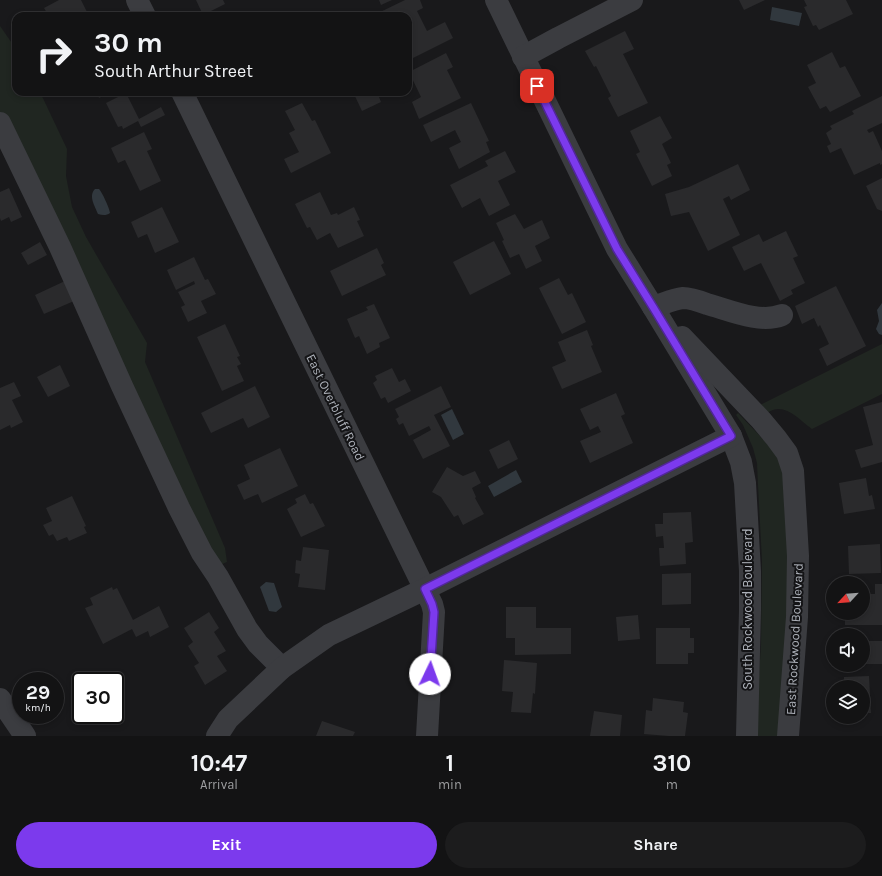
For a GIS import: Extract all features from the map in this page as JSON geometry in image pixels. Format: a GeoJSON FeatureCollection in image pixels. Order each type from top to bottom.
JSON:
{"type":"FeatureCollection","features":[{"type":"Feature","properties":{"kind":"street"},"geometry":{"type":"LineString","coordinates":[[137,0],[143,12]]}},
{"type":"Feature","properties":{"kind":"street","name":"East Rockwood Boulevard"},"geometry":{"type":"LineString","coordinates":[[496,0],[617,249],[731,436]]}},
{"type":"Feature","properties":{"kind":"street"},"geometry":{"type":"LineString","coordinates":[[523,57],[632,0]]}},
{"type":"Feature","properties":{"kind":"street","name":"East Overbluff Road"},"geometry":{"type":"LineString","coordinates":[[184,96],[432,604],[434,612],[427,736]]}},
{"type":"Feature","properties":{"kind":"street"},"geometry":{"type":"LineString","coordinates":[[0,123],[60,247],[175,500],[202,553],[218,577],[247,629],[258,644],[282,668]]}},
{"type":"Feature","properties":{"kind":"street"},"geometry":{"type":"LineString","coordinates":[[653,307],[684,298],[750,316],[775,318],[782,316]]}},
{"type":"Feature","properties":{"kind":"street","name":"East Rockwood Boulevard"},"geometry":{"type":"LineString","coordinates":[[653,307],[761,420],[790,458],[793,471],[798,556],[798,617],[788,736]]}},
{"type":"Feature","properties":{"kind":"street"},"geometry":{"type":"LineString","coordinates":[[217,736],[228,719],[282,668],[329,635],[425,589],[731,436]]}},
{"type":"Feature","properties":{"kind":"street","name":"South Rockwood Boulevard"},"geometry":{"type":"LineString","coordinates":[[731,436],[741,462],[745,483],[750,571],[747,736]]}},
{"type":"Feature","properties":{"kind":"street"},"geometry":{"type":"LineString","coordinates":[[0,699],[25,736]]}},
{"type":"Feature","properties":{"kind":"shaded area"},"geometry":{"type":"Polygon","coordinates":[[[772,7],[802,13],[799,26],[770,20],[772,7]]]}},
{"type":"Feature","properties":{"kind":"shaded area"},"geometry":{"type":"Polygon","coordinates":[[[0,26],[12,43],[12,96],[42,96],[67,149],[66,176],[72,207],[86,237],[147,343],[145,362],[225,548],[227,562],[220,565],[210,558],[0,112],[0,26]]]}},
{"type":"Feature","properties":{"kind":"shaded area"},"geometry":{"type":"Polygon","coordinates":[[[95,189],[99,189],[102,193],[110,213],[104,215],[98,214],[92,198],[95,189]]]}},
{"type":"Feature","properties":{"kind":"shaded area"},"geometry":{"type":"Polygon","coordinates":[[[882,303],[882,335],[879,334],[876,329],[879,321],[877,310],[882,303]]]}},
{"type":"Feature","properties":{"kind":"shaded area"},"geometry":{"type":"Polygon","coordinates":[[[882,344],[882,394],[812,429],[796,416],[785,410],[773,410],[767,413],[760,405],[882,344]]]}},
{"type":"Feature","properties":{"kind":"shaded area"},"geometry":{"type":"Polygon","coordinates":[[[452,409],[464,434],[453,440],[441,415],[452,409]]]}},
{"type":"Feature","properties":{"kind":"shaded area"},"geometry":{"type":"Polygon","coordinates":[[[738,413],[778,455],[783,469],[787,541],[788,606],[782,736],[755,736],[761,645],[762,561],[757,463],[753,448],[743,425],[736,415],[738,413]]]}},
{"type":"Feature","properties":{"kind":"shaded area"},"geometry":{"type":"Polygon","coordinates":[[[516,470],[522,482],[494,497],[488,486],[516,470]]]}},
{"type":"Feature","properties":{"kind":"shaded area"},"geometry":{"type":"Polygon","coordinates":[[[266,582],[274,583],[282,607],[276,612],[269,611],[260,587],[266,582]]]}},
{"type":"Feature","properties":{"kind":"building"},"geometry":{"type":"Polygon","coordinates":[[[59,0],[81,0],[87,12],[46,12],[44,8],[59,0]]]}},
{"type":"Feature","properties":{"kind":"building"},"geometry":{"type":"Polygon","coordinates":[[[196,0],[223,0],[225,4],[209,12],[202,12],[196,0]]]}},
{"type":"Feature","properties":{"kind":"building"},"geometry":{"type":"Polygon","coordinates":[[[379,0],[392,0],[381,5],[379,0]]]}},
{"type":"Feature","properties":{"kind":"building"},"geometry":{"type":"Polygon","coordinates":[[[405,0],[420,0],[423,8],[417,11],[427,31],[445,22],[453,38],[413,58],[412,12],[380,12],[405,0]]]}},
{"type":"Feature","properties":{"kind":"building"},"geometry":{"type":"Polygon","coordinates":[[[739,0],[765,0],[744,10],[739,0]]]}},
{"type":"Feature","properties":{"kind":"building"},"geometry":{"type":"Polygon","coordinates":[[[804,0],[846,0],[853,14],[819,30],[816,25],[813,26],[804,7],[807,6],[804,0]]]}},
{"type":"Feature","properties":{"kind":"building"},"geometry":{"type":"Polygon","coordinates":[[[625,31],[634,49],[623,54],[648,103],[618,117],[608,98],[611,96],[596,66],[594,67],[585,51],[625,31]]]}},
{"type":"Feature","properties":{"kind":"building"},"geometry":{"type":"Polygon","coordinates":[[[832,52],[840,68],[845,66],[861,96],[830,112],[826,106],[820,109],[808,87],[816,83],[807,65],[832,52]]]}},
{"type":"Feature","properties":{"kind":"building"},"geometry":{"type":"Polygon","coordinates":[[[446,53],[453,67],[447,70],[461,98],[419,119],[412,102],[421,97],[412,78],[412,70],[446,53]]]}},
{"type":"Feature","properties":{"kind":"building"},"geometry":{"type":"Polygon","coordinates":[[[120,96],[128,96],[139,119],[161,107],[165,115],[141,127],[138,121],[123,129],[122,126],[118,127],[106,103],[120,96]]]}},
{"type":"Feature","properties":{"kind":"building"},"geometry":{"type":"Polygon","coordinates":[[[355,96],[379,96],[381,102],[362,111],[355,96]]]}},
{"type":"Feature","properties":{"kind":"building"},"geometry":{"type":"Polygon","coordinates":[[[882,96],[882,123],[867,130],[869,133],[873,131],[882,151],[882,164],[880,165],[880,163],[854,175],[841,148],[830,153],[827,146],[831,144],[826,133],[832,129],[830,126],[854,114],[852,111],[882,96]]]}},
{"type":"Feature","properties":{"kind":"building"},"geometry":{"type":"Polygon","coordinates":[[[302,103],[312,121],[315,120],[331,153],[291,173],[284,159],[299,152],[289,133],[295,130],[285,111],[302,103]]]}},
{"type":"Feature","properties":{"kind":"building"},"geometry":{"type":"Polygon","coordinates":[[[471,103],[489,141],[486,142],[490,152],[459,169],[449,148],[461,142],[455,130],[431,142],[423,125],[471,103]]]}},
{"type":"Feature","properties":{"kind":"building"},"geometry":{"type":"Polygon","coordinates":[[[660,116],[672,138],[662,144],[671,163],[667,165],[672,176],[652,186],[636,154],[640,152],[630,131],[660,116]]]}},
{"type":"Feature","properties":{"kind":"building"},"geometry":{"type":"Polygon","coordinates":[[[144,132],[152,149],[147,151],[161,181],[140,191],[125,160],[118,163],[111,148],[144,132]]]}},
{"type":"Feature","properties":{"kind":"building"},"geometry":{"type":"Polygon","coordinates":[[[505,151],[516,172],[498,181],[510,205],[489,216],[480,198],[462,208],[450,185],[488,166],[485,161],[505,151]]]}},
{"type":"Feature","properties":{"kind":"building"},"geometry":{"type":"Polygon","coordinates":[[[738,164],[750,190],[731,200],[729,196],[723,199],[740,235],[708,251],[689,212],[671,216],[665,194],[689,187],[738,164]]]}},
{"type":"Feature","properties":{"kind":"building"},"geometry":{"type":"Polygon","coordinates":[[[882,178],[882,211],[877,209],[866,186],[882,178]]]}},
{"type":"Feature","properties":{"kind":"building"},"geometry":{"type":"Polygon","coordinates":[[[9,188],[22,217],[11,222],[9,217],[1,221],[0,218],[0,192],[9,188]]]}},
{"type":"Feature","properties":{"kind":"building"},"geometry":{"type":"Polygon","coordinates":[[[320,192],[331,215],[337,213],[338,215],[354,207],[360,220],[357,221],[364,236],[338,248],[330,233],[317,240],[310,227],[307,228],[295,204],[320,192]]]}},
{"type":"Feature","properties":{"kind":"building"},"geometry":{"type":"Polygon","coordinates":[[[162,207],[179,242],[155,253],[147,234],[138,238],[131,222],[162,207]]]}},
{"type":"Feature","properties":{"kind":"building"},"geometry":{"type":"Polygon","coordinates":[[[515,214],[524,229],[542,220],[550,238],[535,246],[542,261],[526,269],[519,254],[510,258],[496,223],[515,214]]]}},
{"type":"Feature","properties":{"kind":"building"},"geometry":{"type":"Polygon","coordinates":[[[786,231],[798,256],[793,258],[805,283],[791,290],[793,294],[780,301],[761,263],[744,271],[732,247],[759,234],[763,242],[786,231]]]}},
{"type":"Feature","properties":{"kind":"building"},"geometry":{"type":"Polygon","coordinates":[[[494,241],[511,274],[470,295],[453,262],[494,241]]]}},
{"type":"Feature","properties":{"kind":"building"},"geometry":{"type":"Polygon","coordinates":[[[40,242],[47,255],[28,265],[21,253],[40,242]]]}},
{"type":"Feature","properties":{"kind":"building"},"geometry":{"type":"Polygon","coordinates":[[[377,248],[384,263],[381,265],[386,275],[342,296],[330,271],[377,248]]]}},
{"type":"Feature","properties":{"kind":"building"},"geometry":{"type":"Polygon","coordinates":[[[194,257],[205,280],[208,279],[216,294],[201,301],[207,313],[188,322],[181,307],[185,305],[178,292],[195,284],[194,281],[176,290],[167,270],[194,257]]]}},
{"type":"Feature","properties":{"kind":"building"},"geometry":{"type":"Polygon","coordinates":[[[559,278],[568,295],[572,293],[586,322],[562,334],[539,288],[559,278]]]}},
{"type":"Feature","properties":{"kind":"building"},"geometry":{"type":"Polygon","coordinates":[[[65,281],[74,301],[44,314],[35,295],[65,281]]]}},
{"type":"Feature","properties":{"kind":"building"},"geometry":{"type":"Polygon","coordinates":[[[836,286],[866,346],[827,366],[819,349],[829,344],[820,325],[818,327],[814,318],[802,324],[795,306],[836,286]]]}},
{"type":"Feature","properties":{"kind":"building"},"geometry":{"type":"Polygon","coordinates":[[[374,304],[390,338],[379,343],[380,347],[367,354],[359,336],[355,338],[347,319],[368,310],[366,307],[374,304]]]}},
{"type":"Feature","properties":{"kind":"building"},"geometry":{"type":"Polygon","coordinates":[[[225,324],[240,356],[237,357],[241,364],[237,366],[244,381],[222,391],[197,337],[225,324]]]}},
{"type":"Feature","properties":{"kind":"building"},"geometry":{"type":"Polygon","coordinates":[[[587,330],[593,345],[591,346],[602,372],[562,389],[552,367],[566,361],[558,342],[587,330]]]}},
{"type":"Feature","properties":{"kind":"building"},"geometry":{"type":"Polygon","coordinates":[[[60,365],[70,386],[48,397],[37,377],[60,365]]]}},
{"type":"Feature","properties":{"kind":"building"},"geometry":{"type":"Polygon","coordinates":[[[392,368],[399,382],[405,379],[411,391],[388,403],[385,397],[381,399],[373,383],[377,380],[375,376],[392,368]]]}},
{"type":"Feature","properties":{"kind":"building"},"geometry":{"type":"Polygon","coordinates":[[[14,382],[21,396],[12,400],[23,422],[11,428],[10,425],[0,430],[0,388],[14,382]]]}},
{"type":"Feature","properties":{"kind":"building"},"geometry":{"type":"Polygon","coordinates":[[[255,386],[270,417],[248,428],[243,418],[211,433],[201,413],[255,386]]]}},
{"type":"Feature","properties":{"kind":"building"},"geometry":{"type":"Polygon","coordinates":[[[441,386],[451,407],[434,415],[450,446],[423,459],[413,440],[431,430],[429,426],[409,436],[403,423],[399,425],[396,419],[399,417],[395,409],[441,386]]]}},
{"type":"Feature","properties":{"kind":"building"},"geometry":{"type":"Polygon","coordinates":[[[616,393],[625,414],[621,416],[633,443],[590,463],[580,441],[601,432],[598,426],[590,430],[580,409],[616,393]]]}},
{"type":"Feature","properties":{"kind":"building"},"geometry":{"type":"Polygon","coordinates":[[[882,402],[882,462],[861,468],[855,450],[873,445],[863,407],[882,402]]]}},
{"type":"Feature","properties":{"kind":"building"},"geometry":{"type":"Polygon","coordinates":[[[509,440],[518,459],[498,469],[489,450],[509,440]]]}},
{"type":"Feature","properties":{"kind":"building"},"geometry":{"type":"Polygon","coordinates":[[[280,448],[298,486],[262,503],[258,494],[244,500],[237,485],[250,479],[244,465],[280,448]]]}},
{"type":"Feature","properties":{"kind":"building"},"geometry":{"type":"Polygon","coordinates":[[[447,467],[463,476],[475,471],[481,483],[472,488],[476,497],[475,498],[484,514],[463,525],[458,515],[454,517],[441,497],[432,492],[447,467]]]}},
{"type":"Feature","properties":{"kind":"building"},"geometry":{"type":"Polygon","coordinates":[[[866,478],[869,496],[872,495],[875,509],[844,514],[839,483],[866,478]]]}},
{"type":"Feature","properties":{"kind":"building"},"geometry":{"type":"Polygon","coordinates":[[[305,494],[310,504],[313,503],[325,526],[301,537],[287,509],[297,503],[295,499],[305,494]]]}},
{"type":"Feature","properties":{"kind":"building"},"geometry":{"type":"Polygon","coordinates":[[[72,496],[86,526],[84,527],[87,533],[69,541],[67,537],[57,541],[53,534],[49,536],[43,525],[52,521],[46,508],[72,496]]]}},
{"type":"Feature","properties":{"kind":"building"},"geometry":{"type":"Polygon","coordinates":[[[691,512],[693,542],[685,543],[686,564],[660,566],[659,548],[664,548],[663,536],[656,537],[655,524],[663,524],[663,513],[691,512]]]}},
{"type":"Feature","properties":{"kind":"building"},"geometry":{"type":"Polygon","coordinates":[[[880,544],[881,573],[849,574],[848,546],[880,544]]]}},
{"type":"Feature","properties":{"kind":"building"},"geometry":{"type":"Polygon","coordinates":[[[303,547],[329,550],[325,590],[298,587],[300,574],[295,573],[296,560],[301,561],[303,547]]]}},
{"type":"Feature","properties":{"kind":"building"},"geometry":{"type":"Polygon","coordinates":[[[691,573],[691,604],[662,605],[662,574],[691,573]]]}},
{"type":"Feature","properties":{"kind":"building"},"geometry":{"type":"Polygon","coordinates":[[[875,584],[882,584],[882,625],[845,625],[845,620],[870,620],[870,594],[875,594],[875,584]]]}},
{"type":"Feature","properties":{"kind":"building"},"geometry":{"type":"Polygon","coordinates":[[[112,587],[113,590],[117,588],[133,620],[159,606],[169,627],[150,637],[148,631],[136,637],[132,629],[103,644],[85,608],[93,605],[90,598],[112,587]]]}},
{"type":"Feature","properties":{"kind":"building"},"geometry":{"type":"Polygon","coordinates":[[[506,607],[536,607],[536,628],[571,628],[571,654],[515,655],[515,638],[506,638],[506,607]]]}},
{"type":"Feature","properties":{"kind":"building"},"geometry":{"type":"Polygon","coordinates":[[[209,612],[219,628],[214,632],[226,651],[217,656],[227,671],[205,685],[194,666],[199,663],[188,646],[193,642],[184,628],[209,612]]]}},
{"type":"Feature","properties":{"kind":"building"},"geometry":{"type":"Polygon","coordinates":[[[638,615],[640,639],[618,641],[616,617],[638,615]]]}},
{"type":"Feature","properties":{"kind":"building"},"geometry":{"type":"Polygon","coordinates":[[[656,628],[690,628],[690,638],[694,638],[694,653],[688,653],[688,664],[656,664],[656,628]]]}},
{"type":"Feature","properties":{"kind":"building"},"geometry":{"type":"Polygon","coordinates":[[[870,641],[882,641],[882,664],[870,664],[870,641]]]}},
{"type":"Feature","properties":{"kind":"building"},"geometry":{"type":"Polygon","coordinates":[[[504,660],[537,663],[535,694],[533,693],[531,713],[511,712],[513,692],[502,691],[504,660]]]}},
{"type":"Feature","properties":{"kind":"building"},"geometry":{"type":"Polygon","coordinates":[[[869,676],[869,680],[844,680],[844,677],[869,676]]]}},
{"type":"Feature","properties":{"kind":"building"},"geometry":{"type":"Polygon","coordinates":[[[653,698],[684,702],[683,712],[688,713],[685,736],[644,734],[646,710],[652,711],[653,698]]]}},
{"type":"Feature","properties":{"kind":"building"},"geometry":{"type":"Polygon","coordinates":[[[594,711],[622,715],[620,736],[590,736],[594,711]]]}},
{"type":"Feature","properties":{"kind":"building"},"geometry":{"type":"Polygon","coordinates":[[[322,721],[355,732],[353,736],[316,736],[322,721]]]}},
{"type":"Feature","properties":{"kind":"route"},"geometry":{"type":"LineString","coordinates":[[430,674],[434,612],[425,589],[731,436],[617,249],[537,86]]}}]}
